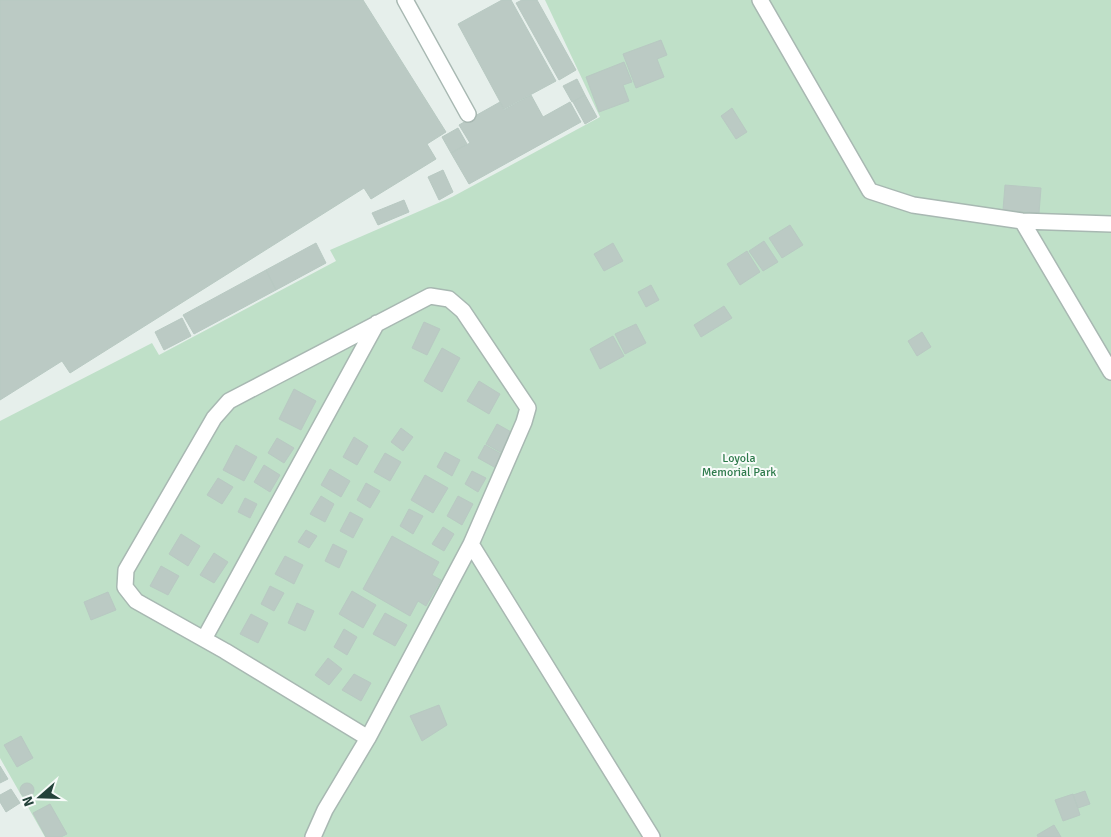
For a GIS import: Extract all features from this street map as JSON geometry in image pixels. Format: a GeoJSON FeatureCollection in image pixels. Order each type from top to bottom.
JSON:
{"type":"FeatureCollection","features":[{"type":"Feature","properties":{"kind":"lane"},"geometry":{"type":"LineString","coordinates":[[405,0],[468,114]]}},
{"type":"Feature","properties":{"kind":"lane"},"geometry":{"type":"LineString","coordinates":[[760,0],[870,190],[913,205],[1022,222],[1111,224]]}},
{"type":"Feature","properties":{"kind":"lane"},"geometry":{"type":"LineString","coordinates":[[1022,222],[1111,372]]}},
{"type":"Feature","properties":{"kind":"lane"},"geometry":{"type":"LineString","coordinates":[[313,837],[325,810],[368,738],[471,544],[524,422],[528,408],[463,310],[449,299],[430,296],[229,401],[214,418],[126,570],[125,587],[136,601],[204,639],[368,738]]}},
{"type":"Feature","properties":{"kind":"lane"},"geometry":{"type":"LineString","coordinates":[[204,639],[377,324]]}},
{"type":"Feature","properties":{"kind":"lane"},"geometry":{"type":"LineString","coordinates":[[471,544],[652,837]]}},
{"type":"Feature","properties":{"kind":"green space","name":"Loyola Memorial Park"},"geometry":{"type":"Polygon","coordinates":[[[545,0],[1111,0],[1111,837],[45,837],[0,758],[0,421],[152,343],[159,355],[336,261],[330,250],[452,197],[600,117],[545,0]]]}},
{"type":"Feature","properties":{"kind":"building"},"geometry":{"type":"Polygon","coordinates":[[[0,0],[363,0],[446,132],[427,144],[436,159],[371,199],[364,188],[70,373],[62,361],[0,400],[0,0]]]}},
{"type":"Feature","properties":{"kind":"building"},"geometry":{"type":"Polygon","coordinates":[[[502,0],[511,0],[556,81],[504,109],[458,24],[502,0]]]}},
{"type":"Feature","properties":{"kind":"building"},"geometry":{"type":"Polygon","coordinates":[[[522,0],[537,0],[576,70],[559,80],[516,3],[522,0]]]}},
{"type":"Feature","properties":{"kind":"building"},"geometry":{"type":"Polygon","coordinates":[[[661,40],[667,55],[657,59],[664,77],[636,88],[623,54],[661,40]]]}},
{"type":"Feature","properties":{"kind":"building"},"geometry":{"type":"Polygon","coordinates":[[[624,62],[632,82],[623,85],[629,101],[599,112],[586,77],[624,62]]]}},
{"type":"Feature","properties":{"kind":"building"},"geometry":{"type":"Polygon","coordinates":[[[577,79],[585,95],[572,102],[563,86],[577,79]]]}},
{"type":"Feature","properties":{"kind":"building"},"geometry":{"type":"Polygon","coordinates":[[[531,95],[543,117],[570,102],[581,122],[469,184],[451,153],[470,143],[459,125],[500,102],[504,110],[531,95]]]}},
{"type":"Feature","properties":{"kind":"building"},"geometry":{"type":"Polygon","coordinates":[[[585,95],[597,117],[585,124],[573,102],[585,95]]]}},
{"type":"Feature","properties":{"kind":"building"},"geometry":{"type":"Polygon","coordinates":[[[732,108],[747,132],[736,139],[721,116],[732,108]]]}},
{"type":"Feature","properties":{"kind":"building"},"geometry":{"type":"Polygon","coordinates":[[[458,128],[467,144],[451,153],[442,137],[458,128]]]}},
{"type":"Feature","properties":{"kind":"building"},"geometry":{"type":"Polygon","coordinates":[[[443,170],[453,192],[439,200],[428,177],[443,170]]]}},
{"type":"Feature","properties":{"kind":"building"},"geometry":{"type":"Polygon","coordinates":[[[1005,185],[1041,188],[1039,213],[1003,210],[1005,185]]]}},
{"type":"Feature","properties":{"kind":"building"},"geometry":{"type":"Polygon","coordinates":[[[404,200],[409,212],[378,225],[372,213],[404,200]]]}},
{"type":"Feature","properties":{"kind":"building"},"geometry":{"type":"Polygon","coordinates":[[[790,225],[803,245],[782,258],[769,238],[790,225]]]}},
{"type":"Feature","properties":{"kind":"building"},"geometry":{"type":"Polygon","coordinates":[[[764,241],[778,262],[763,271],[749,251],[764,241]]]}},
{"type":"Feature","properties":{"kind":"building"},"geometry":{"type":"Polygon","coordinates":[[[316,243],[326,263],[276,290],[266,270],[316,243]]]}},
{"type":"Feature","properties":{"kind":"building"},"geometry":{"type":"Polygon","coordinates":[[[613,243],[623,261],[604,271],[594,254],[613,243]]]}},
{"type":"Feature","properties":{"kind":"building"},"geometry":{"type":"Polygon","coordinates":[[[747,251],[760,272],[740,285],[727,264],[747,251]]]}},
{"type":"Feature","properties":{"kind":"building"},"geometry":{"type":"Polygon","coordinates":[[[266,270],[276,290],[194,334],[183,315],[266,270]]]}},
{"type":"Feature","properties":{"kind":"building"},"geometry":{"type":"Polygon","coordinates":[[[651,285],[659,300],[646,307],[638,292],[651,285]]]}},
{"type":"Feature","properties":{"kind":"building"},"geometry":{"type":"Polygon","coordinates":[[[724,306],[732,318],[701,337],[694,325],[724,306]]]}},
{"type":"Feature","properties":{"kind":"building"},"geometry":{"type":"Polygon","coordinates":[[[182,318],[191,336],[164,350],[155,332],[182,318]]]}},
{"type":"Feature","properties":{"kind":"building"},"geometry":{"type":"Polygon","coordinates":[[[424,322],[440,329],[427,355],[412,348],[424,322]]]}},
{"type":"Feature","properties":{"kind":"building"},"geometry":{"type":"Polygon","coordinates":[[[636,324],[646,343],[625,354],[615,334],[636,324]]]}},
{"type":"Feature","properties":{"kind":"building"},"geometry":{"type":"Polygon","coordinates":[[[922,332],[931,347],[917,356],[908,341],[922,332]]]}},
{"type":"Feature","properties":{"kind":"building"},"geometry":{"type":"Polygon","coordinates":[[[613,336],[624,356],[600,369],[590,349],[613,336]]]}},
{"type":"Feature","properties":{"kind":"building"},"geometry":{"type":"Polygon","coordinates":[[[442,348],[460,358],[442,392],[424,381],[442,348]]]}},
{"type":"Feature","properties":{"kind":"building"},"geometry":{"type":"Polygon","coordinates":[[[479,381],[500,394],[489,414],[467,401],[479,381]]]}},
{"type":"Feature","properties":{"kind":"building"},"geometry":{"type":"Polygon","coordinates":[[[294,389],[316,401],[301,430],[279,419],[294,389]]]}},
{"type":"Feature","properties":{"kind":"building"},"geometry":{"type":"Polygon","coordinates":[[[497,424],[513,433],[502,453],[486,444],[497,424]]]}},
{"type":"Feature","properties":{"kind":"building"},"geometry":{"type":"Polygon","coordinates":[[[401,428],[413,437],[403,451],[391,442],[401,428]]]}},
{"type":"Feature","properties":{"kind":"building"},"geometry":{"type":"Polygon","coordinates":[[[354,437],[368,446],[357,465],[343,457],[354,437]]]}},
{"type":"Feature","properties":{"kind":"building"},"geometry":{"type":"Polygon","coordinates":[[[277,438],[294,448],[284,463],[268,453],[277,438]]]}},
{"type":"Feature","properties":{"kind":"building"},"geometry":{"type":"Polygon","coordinates":[[[236,445],[257,457],[244,481],[223,470],[236,445]]]}},
{"type":"Feature","properties":{"kind":"building"},"geometry":{"type":"Polygon","coordinates":[[[485,445],[503,455],[496,468],[478,458],[485,445]]]}},
{"type":"Feature","properties":{"kind":"building"},"geometry":{"type":"Polygon","coordinates":[[[445,452],[460,460],[452,476],[437,467],[445,452]]]}},
{"type":"Feature","properties":{"kind":"building"},"geometry":{"type":"Polygon","coordinates":[[[385,453],[401,462],[390,481],[374,472],[385,453]]]}},
{"type":"Feature","properties":{"kind":"building"},"geometry":{"type":"Polygon","coordinates":[[[264,465],[280,475],[270,492],[254,482],[264,465]]]}},
{"type":"Feature","properties":{"kind":"building"},"geometry":{"type":"Polygon","coordinates":[[[330,469],[350,481],[341,497],[321,485],[330,469]]]}},
{"type":"Feature","properties":{"kind":"building"},"geometry":{"type":"Polygon","coordinates":[[[472,471],[486,478],[478,492],[465,484],[472,471]]]}},
{"type":"Feature","properties":{"kind":"building"},"geometry":{"type":"Polygon","coordinates":[[[425,475],[448,488],[433,513],[411,500],[425,475]]]}},
{"type":"Feature","properties":{"kind":"building"},"geometry":{"type":"Polygon","coordinates":[[[218,478],[233,487],[222,504],[207,495],[218,478]]]}},
{"type":"Feature","properties":{"kind":"building"},"geometry":{"type":"Polygon","coordinates":[[[366,483],[380,491],[370,508],[357,500],[366,483]]]}},
{"type":"Feature","properties":{"kind":"building"},"geometry":{"type":"Polygon","coordinates":[[[321,496],[334,504],[325,522],[310,514],[321,496]]]}},
{"type":"Feature","properties":{"kind":"building"},"geometry":{"type":"Polygon","coordinates":[[[458,496],[473,504],[462,525],[447,516],[458,496]]]}},
{"type":"Feature","properties":{"kind":"building"},"geometry":{"type":"Polygon","coordinates":[[[245,498],[257,504],[250,518],[238,512],[245,498]]]}},
{"type":"Feature","properties":{"kind":"building"},"geometry":{"type":"Polygon","coordinates":[[[409,509],[423,516],[413,534],[400,526],[409,509]]]}},
{"type":"Feature","properties":{"kind":"building"},"geometry":{"type":"Polygon","coordinates":[[[350,512],[363,519],[353,538],[340,531],[350,512]]]}},
{"type":"Feature","properties":{"kind":"building"},"geometry":{"type":"Polygon","coordinates":[[[443,527],[454,534],[444,551],[432,544],[443,527]]]}},
{"type":"Feature","properties":{"kind":"building"},"geometry":{"type":"Polygon","coordinates":[[[306,530],[317,536],[309,548],[298,542],[306,530]]]}},
{"type":"Feature","properties":{"kind":"building"},"geometry":{"type":"Polygon","coordinates":[[[181,534],[200,546],[188,566],[169,554],[181,534]]]}},
{"type":"Feature","properties":{"kind":"building"},"geometry":{"type":"Polygon","coordinates":[[[392,536],[439,562],[432,575],[441,580],[426,606],[418,601],[410,616],[363,589],[392,536]]]}},
{"type":"Feature","properties":{"kind":"building"},"geometry":{"type":"Polygon","coordinates":[[[333,544],[347,551],[339,568],[325,561],[333,544]]]}},
{"type":"Feature","properties":{"kind":"building"},"geometry":{"type":"Polygon","coordinates":[[[214,553],[228,562],[214,583],[200,575],[214,553]]]}},
{"type":"Feature","properties":{"kind":"building"},"geometry":{"type":"Polygon","coordinates":[[[285,556],[303,565],[294,584],[275,574],[285,556]]]}},
{"type":"Feature","properties":{"kind":"building"},"geometry":{"type":"Polygon","coordinates":[[[161,566],[179,576],[168,595],[150,586],[161,566]]]}},
{"type":"Feature","properties":{"kind":"building"},"geometry":{"type":"Polygon","coordinates":[[[270,586],[284,593],[274,611],[261,604],[270,586]]]}},
{"type":"Feature","properties":{"kind":"building"},"geometry":{"type":"Polygon","coordinates":[[[352,591],[376,605],[363,628],[339,614],[352,591]]]}},
{"type":"Feature","properties":{"kind":"building"},"geometry":{"type":"Polygon","coordinates":[[[108,592],[116,610],[91,620],[84,602],[108,592]]]}},
{"type":"Feature","properties":{"kind":"building"},"geometry":{"type":"Polygon","coordinates":[[[297,603],[314,611],[305,631],[288,623],[297,603]]]}},
{"type":"Feature","properties":{"kind":"building"},"geometry":{"type":"Polygon","coordinates":[[[385,613],[407,625],[395,646],[373,634],[385,613]]]}},
{"type":"Feature","properties":{"kind":"building"},"geometry":{"type":"Polygon","coordinates":[[[251,614],[268,623],[258,643],[240,634],[251,614]]]}},
{"type":"Feature","properties":{"kind":"building"},"geometry":{"type":"Polygon","coordinates":[[[344,629],[357,637],[347,655],[334,647],[344,629]]]}},
{"type":"Feature","properties":{"kind":"building"},"geometry":{"type":"Polygon","coordinates":[[[328,658],[342,669],[329,685],[315,675],[328,658]]]}},
{"type":"Feature","properties":{"kind":"building"},"geometry":{"type":"Polygon","coordinates":[[[354,674],[371,683],[361,701],[342,690],[354,674]]]}},
{"type":"Feature","properties":{"kind":"building"},"geometry":{"type":"Polygon","coordinates":[[[439,705],[447,725],[422,741],[410,716],[439,705]]]}},
{"type":"Feature","properties":{"kind":"building"},"geometry":{"type":"Polygon","coordinates":[[[21,736],[33,758],[17,767],[4,745],[21,736]]]}},
{"type":"Feature","properties":{"kind":"building"},"geometry":{"type":"Polygon","coordinates":[[[0,766],[8,779],[0,783],[0,766]]]}},
{"type":"Feature","properties":{"kind":"building"},"geometry":{"type":"Polygon","coordinates":[[[24,783],[30,783],[34,790],[30,797],[24,797],[20,793],[20,787],[24,783]]]}},
{"type":"Feature","properties":{"kind":"building"},"geometry":{"type":"Polygon","coordinates":[[[11,789],[20,803],[6,812],[0,802],[0,795],[11,789]]]}},
{"type":"Feature","properties":{"kind":"building"},"geometry":{"type":"Polygon","coordinates":[[[1085,791],[1090,804],[1078,808],[1073,795],[1085,791]]]}},
{"type":"Feature","properties":{"kind":"building"},"geometry":{"type":"Polygon","coordinates":[[[1073,794],[1080,815],[1063,821],[1055,800],[1073,794]]]}},
{"type":"Feature","properties":{"kind":"building"},"geometry":{"type":"Polygon","coordinates":[[[50,804],[67,834],[61,837],[46,837],[33,813],[50,804]]]}},
{"type":"Feature","properties":{"kind":"building"},"geometry":{"type":"Polygon","coordinates":[[[1054,825],[1061,837],[1038,837],[1037,835],[1054,825]]]}}]}
